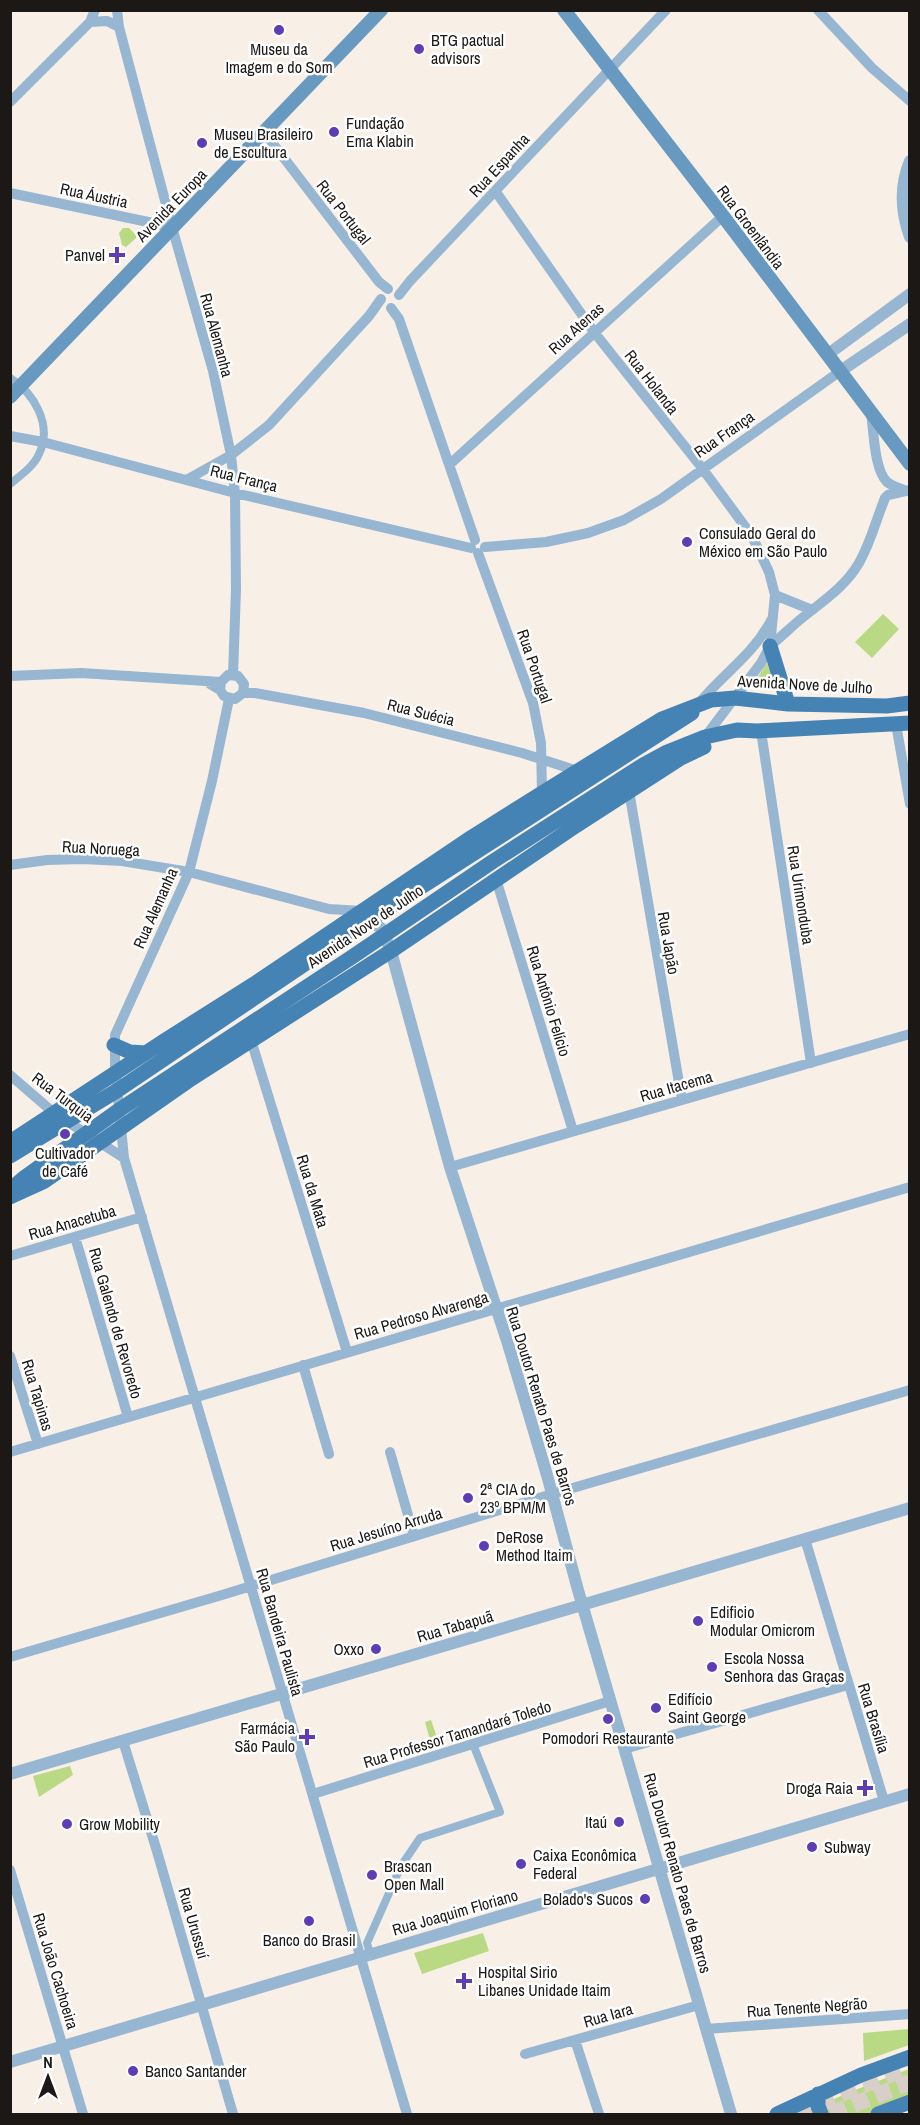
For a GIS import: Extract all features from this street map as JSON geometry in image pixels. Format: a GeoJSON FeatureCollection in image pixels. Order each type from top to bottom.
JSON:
{"type":"FeatureCollection","features":[{"type":"Feature","properties":{"kind":"main road","name":"Avenida Europa"},"geometry":{"type":"LineString","coordinates":[[10,397],[17,381],[172,227],[381,10]]}},
{"type":"Feature","properties":{"kind":"main road","name":"Rua Groenlândia"},"geometry":{"type":"LineString","coordinates":[[564,10],[723,216],[909,464]]}},
{"type":"Feature","properties":{"kind":"main road"},"geometry":{"type":"LineString","coordinates":[[770,646],[788,704]]}},
{"type":"Feature","properties":{"kind":"main road","name":"Avenida Nove de Julho"},"geometry":{"type":"LineString","coordinates":[[10,1142],[118,1090],[542,792],[662,719],[711,700],[735,698],[788,704],[887,706],[909,704]]}},
{"type":"Feature","properties":{"kind":"main road","name":"Avenida Nove de Julho"},"geometry":{"type":"LineString","coordinates":[[10,1156],[115,1074],[146,1053],[343,924],[366,916],[675,726],[699,704]]}},
{"type":"Feature","properties":{"kind":"main road","name":"Avenida Nove de Julho"},"geometry":{"type":"LineString","coordinates":[[10,1197],[43,1182],[119,1110],[385,936],[492,862],[665,753],[705,737],[737,730],[759,731],[903,723]]}},
{"type":"Feature","properties":{"kind":"main road","name":"Avenida Nove de Julho"},"geometry":{"type":"LineString","coordinates":[[10,1190],[25,1177],[93,1137],[121,1126],[391,951],[629,791],[698,749],[759,731]]}},
{"type":"Feature","properties":{"kind":"main road"},"geometry":{"type":"LineString","coordinates":[[114,1045],[130,1052],[146,1053]]}},
{"type":"Feature","properties":{"kind":"main road"},"geometry":{"type":"LineString","coordinates":[[777,2115],[818,2094],[909,2057]]}},
{"type":"Feature","properties":{"kind":"main road"},"geometry":{"type":"LineString","coordinates":[[818,2094],[821,2115]]}},
{"type":"Feature","properties":{"kind":"main road"},"geometry":{"type":"LineString","coordinates":[[878,2115],[909,2102]]}},
{"type":"Feature","properties":{"kind":"street"},"geometry":{"type":"LineString","coordinates":[[10,102],[90,22],[95,10]]}},
{"type":"Feature","properties":{"kind":"street","name":"Rua Alemanha"},"geometry":{"type":"LineString","coordinates":[[117,10],[119,27],[172,227],[213,371],[229,443],[235,493],[236,589],[233,675]]}},
{"type":"Feature","properties":{"kind":"street","name":"Rua Espanha"},"geometry":{"type":"LineString","coordinates":[[188,479],[231,455],[269,425],[369,316],[389,296],[410,281],[666,10]]}},
{"type":"Feature","properties":{"kind":"street"},"geometry":{"type":"LineString","coordinates":[[818,10],[872,68],[909,101]]}},
{"type":"Feature","properties":{"kind":"street"},"geometry":{"type":"LineString","coordinates":[[90,22],[107,21],[119,27]]}},
{"type":"Feature","properties":{"kind":"street","name":"Rua Portugal"},"geometry":{"type":"LineString","coordinates":[[264,132],[389,296],[399,319],[533,703],[539,726],[543,759],[542,792]]}},
{"type":"Feature","properties":{"kind":"street"},"geometry":{"type":"LineString","coordinates":[[909,161],[904,179],[903,203],[909,237]]}},
{"type":"Feature","properties":{"kind":"street","name":"Rua Holanda"},"geometry":{"type":"LineString","coordinates":[[496,192],[594,332],[702,468],[752,536],[766,563],[775,595],[770,646]]}},
{"type":"Feature","properties":{"kind":"street","name":"Rua Áustria"},"geometry":{"type":"LineString","coordinates":[[10,193],[172,227]]}},
{"type":"Feature","properties":{"kind":"street","name":"Rua Atenas"},"geometry":{"type":"LineString","coordinates":[[450,464],[723,216]]}},
{"type":"Feature","properties":{"kind":"street"},"geometry":{"type":"LineString","coordinates":[[827,355],[909,294]]}},
{"type":"Feature","properties":{"kind":"street"},"geometry":{"type":"LineString","coordinates":[[839,372],[909,324]]}},
{"type":"Feature","properties":{"kind":"street","name":"Rua França"},"geometry":{"type":"LineString","coordinates":[[10,436],[43,442],[235,493],[477,547],[546,542],[588,533],[624,519],[661,499],[839,372]]}},
{"type":"Feature","properties":{"kind":"street"},"geometry":{"type":"LineString","coordinates":[[10,484],[35,461],[43,442],[43,424],[36,403],[17,381]]}},
{"type":"Feature","properties":{"kind":"street"},"geometry":{"type":"LineString","coordinates":[[872,414],[877,454],[883,477],[894,486],[907,490]]}},
{"type":"Feature","properties":{"kind":"street"},"geometry":{"type":"LineString","coordinates":[[229,443],[250,440]]}},
{"type":"Feature","properties":{"kind":"street"},"geometry":{"type":"LineString","coordinates":[[705,737],[761,663],[770,646],[832,595],[858,565],[869,544],[885,498],[907,490]]}},
{"type":"Feature","properties":{"kind":"street"},"geometry":{"type":"LineString","coordinates":[[775,595],[812,610]]}},
{"type":"Feature","properties":{"kind":"street"},"geometry":{"type":"LineString","coordinates":[[699,704],[757,644],[775,613]]}},
{"type":"Feature","properties":{"kind":"street"},"geometry":{"type":"LineString","coordinates":[[10,676],[81,673],[174,678],[221,686]]}},
{"type":"Feature","properties":{"kind":"street"},"geometry":{"type":"LineString","coordinates":[[228,675],[233,675],[238,676],[247,690],[235,699],[229,699],[224,696],[221,686],[228,675]]}},
{"type":"Feature","properties":{"kind":"street","name":"Rua Suécia"},"geometry":{"type":"LineString","coordinates":[[247,690],[364,713],[543,759],[578,771]]}},
{"type":"Feature","properties":{"kind":"street","name":"Rua Alemanha"},"geometry":{"type":"LineString","coordinates":[[121,1126],[115,1074],[115,1035],[189,872],[212,782],[229,699]]}},
{"type":"Feature","properties":{"kind":"street"},"geometry":{"type":"LineString","coordinates":[[903,723],[909,804]]}},
{"type":"Feature","properties":{"kind":"street","name":"Rua Urimonduba"},"geometry":{"type":"LineString","coordinates":[[759,731],[811,1063]]}},
{"type":"Feature","properties":{"kind":"street","name":"Rua Japão"},"geometry":{"type":"LineString","coordinates":[[629,791],[682,1100]]}},
{"type":"Feature","properties":{"kind":"street","name":"Rua Noruega"},"geometry":{"type":"LineString","coordinates":[[10,865],[47,860],[122,861],[189,872],[329,909],[366,916]]}},
{"type":"Feature","properties":{"kind":"street","name":"Rua Antônio Felício"},"geometry":{"type":"LineString","coordinates":[[496,879],[573,1131]]}},
{"type":"Feature","properties":{"kind":"street"},"geometry":{"type":"LineString","coordinates":[[329,909],[343,924]]}},
{"type":"Feature","properties":{"kind":"street","name":"Rua Doutor Renato Paes de Barros"},"geometry":{"type":"LineString","coordinates":[[366,916],[382,929],[391,951],[450,1167],[552,1494],[582,1605],[731,2115]]}},
{"type":"Feature","properties":{"kind":"street","name":"Rua Itacema"},"geometry":{"type":"LineString","coordinates":[[450,1167],[909,1034]]}},
{"type":"Feature","properties":{"kind":"street","name":"Rua da Mata"},"geometry":{"type":"LineString","coordinates":[[251,1040],[347,1352]]}},
{"type":"Feature","properties":{"kind":"street","name":"Rua Turquia"},"geometry":{"type":"LineString","coordinates":[[10,1074],[60,1117],[93,1137]]}},
{"type":"Feature","properties":{"kind":"street","name":"Rua Bandeira Paulista"},"geometry":{"type":"LineString","coordinates":[[121,1126],[124,1158],[313,1794],[363,1950],[407,2115]]}},
{"type":"Feature","properties":{"kind":"street"},"geometry":{"type":"LineString","coordinates":[[93,1137],[124,1158]]}},
{"type":"Feature","properties":{"kind":"street","name":"Rua Pedroso Alvarenga"},"geometry":{"type":"LineString","coordinates":[[10,1452],[909,1187]]}},
{"type":"Feature","properties":{"kind":"street","name":"Rua Anacetuba"},"geometry":{"type":"LineString","coordinates":[[10,1256],[142,1217]]}},
{"type":"Feature","properties":{"kind":"street","name":"Rua Galendo de Revoredo"},"geometry":{"type":"LineString","coordinates":[[75,1237],[128,1417]]}},
{"type":"Feature","properties":{"kind":"street","name":"Rua Tapinas"},"geometry":{"type":"LineString","coordinates":[[10,1356],[38,1444]]}},
{"type":"Feature","properties":{"kind":"street"},"geometry":{"type":"LineString","coordinates":[[303,1365],[330,1454]]}},
{"type":"Feature","properties":{"kind":"street","name":"Rua Jesuíno Arruda"},"geometry":{"type":"LineString","coordinates":[[10,1657],[552,1494],[909,1390]]}},
{"type":"Feature","properties":{"kind":"street"},"geometry":{"type":"LineString","coordinates":[[390,1452],[414,1536]]}},
{"type":"Feature","properties":{"kind":"street","name":"Rua Tabapuã"},"geometry":{"type":"LineString","coordinates":[[10,1774],[909,1508]]}},
{"type":"Feature","properties":{"kind":"street","name":"Rua Brasília"},"geometry":{"type":"LineString","coordinates":[[805,1539],[884,1801]]}},
{"type":"Feature","properties":{"kind":"street"},"geometry":{"type":"LineString","coordinates":[[624,1749],[848,1684]]}},
{"type":"Feature","properties":{"kind":"street","name":"Rua Professor Tamandaré Toledo"},"geometry":{"type":"LineString","coordinates":[[313,1794],[610,1701]]}},
{"type":"Feature","properties":{"kind":"street","name":"Rua Urussuí"},"geometry":{"type":"LineString","coordinates":[[123,1741],[233,2115]]}},
{"type":"Feature","properties":{"kind":"street"},"geometry":{"type":"LineString","coordinates":[[363,1950],[401,1866],[420,1838],[500,1812],[473,1744]]}},
{"type":"Feature","properties":{"kind":"street","name":"Rua Joaquim Floriano"},"geometry":{"type":"LineString","coordinates":[[10,2062],[202,2005],[363,1950],[660,1869],[909,1794]]}},
{"type":"Feature","properties":{"kind":"street","name":"Rua João Cachoeira"},"geometry":{"type":"LineString","coordinates":[[10,1870],[83,2115]]}},
{"type":"Feature","properties":{"kind":"street","name":"Rua Iara"},"geometry":{"type":"LineString","coordinates":[[525,2054],[699,2005]]}},
{"type":"Feature","properties":{"kind":"street","name":"Rua Tenente Negrão"},"geometry":{"type":"LineString","coordinates":[[706,2029],[909,2014]]}},
{"type":"Feature","properties":{"kind":"street"},"geometry":{"type":"LineString","coordinates":[[575,2040],[599,2115]]}},
{"type":"Feature","properties":{"kind":"green space"},"geometry":{"type":"Polygon","coordinates":[[[123,228],[129,228],[136,235],[136,238],[126,247],[122,245],[119,233],[123,228]]]}},
{"type":"Feature","properties":{"kind":"green space"},"geometry":{"type":"Polygon","coordinates":[[[883,614],[899,629],[872,658],[855,642],[883,614]]]}},
{"type":"Feature","properties":{"kind":"green space"},"geometry":{"type":"Polygon","coordinates":[[[767,663],[776,687],[752,686],[767,663]]]}},
{"type":"Feature","properties":{"kind":"green space"},"geometry":{"type":"Polygon","coordinates":[[[431,1720],[439,1743],[401,1753],[399,1748],[430,1740],[425,1722],[431,1720]]]}},
{"type":"Feature","properties":{"kind":"green space"},"geometry":{"type":"Polygon","coordinates":[[[70,1766],[73,1775],[39,1797],[33,1776],[70,1766]]]}},
{"type":"Feature","properties":{"kind":"green space"},"geometry":{"type":"Polygon","coordinates":[[[483,1933],[489,1951],[422,1974],[414,1953],[483,1933]]]}},
{"type":"Feature","properties":{"kind":"green space"},"geometry":{"type":"Polygon","coordinates":[[[909,2029],[909,2045],[864,2061],[863,2033],[909,2029]]]}},
{"type":"Feature","properties":{"kind":"green space"},"geometry":{"type":"Polygon","coordinates":[[[909,2069],[909,2100],[874,2114],[800,2114],[850,2092],[909,2069]]]}},
{"type":"Feature","properties":{"kind":"tunnel"},"geometry":{"type":"LineString","coordinates":[[797,2114],[910,2067]]}},
{"type":"Feature","properties":{"kind":"tunnel"},"geometry":{"type":"LineString","coordinates":[[831,2114],[910,2082]]}},
{"type":"Feature","properties":{"kind":"place","name":"Museu da Imagem e do Som"},"geometry":{"type":"Point","coordinates":[279,30]}},
{"type":"Feature","properties":{"kind":"place","name":"BTG pactual advisors"},"geometry":{"type":"Point","coordinates":[419,49]}},
{"type":"Feature","properties":{"kind":"place","name":"Fundação Ema Klabin"},"geometry":{"type":"Point","coordinates":[334,132]}},
{"type":"Feature","properties":{"kind":"place","name":"Museu Brasileiro de Escultura"},"geometry":{"type":"Point","coordinates":[202,143]}},
{"type":"Feature","properties":{"kind":"place","name":"Panvel"},"geometry":{"type":"Point","coordinates":[117,255]}},
{"type":"Feature","properties":{"kind":"place","name":"Consulado Geral do México em São Paulo"},"geometry":{"type":"Point","coordinates":[687,542]}},
{"type":"Feature","properties":{"kind":"place","name":"Cultivador de Café"},"geometry":{"type":"Point","coordinates":[65,1134]}},
{"type":"Feature","properties":{"kind":"place","name":"2ª CIA do 23º BPM/M"},"geometry":{"type":"Point","coordinates":[468,1498]}},
{"type":"Feature","properties":{"kind":"place","name":"DeRose Method Itaim"},"geometry":{"type":"Point","coordinates":[484,1546]}},
{"type":"Feature","properties":{"kind":"place","name":"Edificio Modular Omicrom"},"geometry":{"type":"Point","coordinates":[698,1621]}},
{"type":"Feature","properties":{"kind":"place","name":"Oxxo"},"geometry":{"type":"Point","coordinates":[376,1649]}},
{"type":"Feature","properties":{"kind":"place","name":"Escola Nossa Senhora das Graças"},"geometry":{"type":"Point","coordinates":[712,1667]}},
{"type":"Feature","properties":{"kind":"place","name":"Edifício Saint George"},"geometry":{"type":"Point","coordinates":[656,1708]}},
{"type":"Feature","properties":{"kind":"place","name":"Pomodori Restaurante"},"geometry":{"type":"Point","coordinates":[608,1719]}},
{"type":"Feature","properties":{"kind":"place","name":"Farmácia São Paulo"},"geometry":{"type":"Point","coordinates":[307,1737]}},
{"type":"Feature","properties":{"kind":"place","name":"Droga Raia"},"geometry":{"type":"Point","coordinates":[865,1788]}},
{"type":"Feature","properties":{"kind":"place","name":"Itaú"},"geometry":{"type":"Point","coordinates":[619,1822]}},
{"type":"Feature","properties":{"kind":"place","name":"Grow Mobility"},"geometry":{"type":"Point","coordinates":[67,1824]}},
{"type":"Feature","properties":{"kind":"place","name":"Subway"},"geometry":{"type":"Point","coordinates":[812,1847]}},
{"type":"Feature","properties":{"kind":"place","name":"Caixa Econômica Federal"},"geometry":{"type":"Point","coordinates":[521,1864]}},
{"type":"Feature","properties":{"kind":"place","name":"Brascan Open Mall"},"geometry":{"type":"Point","coordinates":[372,1875]}},
{"type":"Feature","properties":{"kind":"place","name":"Bolado's Sucos"},"geometry":{"type":"Point","coordinates":[645,1899]}},
{"type":"Feature","properties":{"kind":"place","name":"Banco do Brasil"},"geometry":{"type":"Point","coordinates":[309,1921]}},
{"type":"Feature","properties":{"kind":"place","name":"Hospital Sirio Libanes Unidade Itaim"},"geometry":{"type":"Point","coordinates":[464,1981]}},
{"type":"Feature","properties":{"kind":"place","name":"Banco Santander"},"geometry":{"type":"Point","coordinates":[133,2071]}}]}
